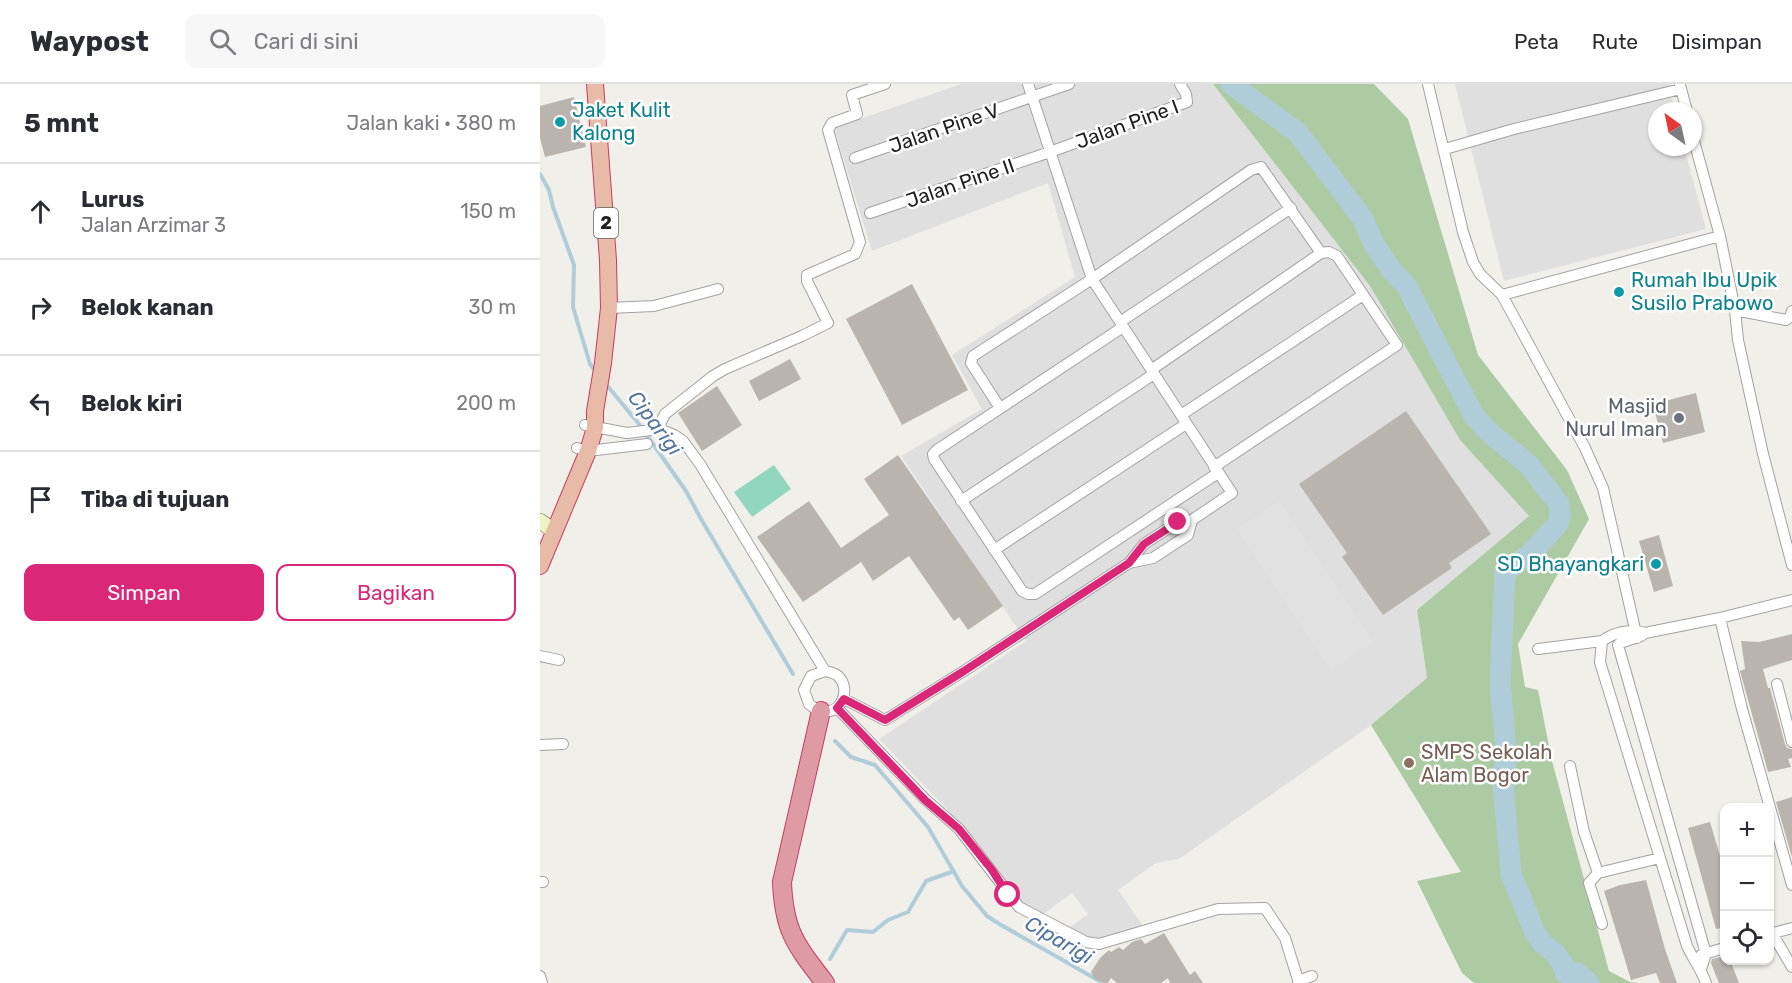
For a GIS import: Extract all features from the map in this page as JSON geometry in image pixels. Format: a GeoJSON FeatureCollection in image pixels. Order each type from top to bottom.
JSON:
{"type":"FeatureCollection","features":[{"type":"Feature","properties":{"kind":"highway","name":"2"},"geometry":{"type":"LineString","coordinates":[[541,557],[545,528],[582,450],[592,421],[603,363],[609,308],[606,224],[595,84]]}},
{"type":"Feature","properties":{"kind":"highway"},"geometry":{"type":"LineString","coordinates":[[825,983],[799,948],[787,924],[783,907],[782,882],[834,706]]}},
{"type":"Feature","properties":{"kind":"street"},"geometry":{"type":"LineString","coordinates":[[659,429],[665,414],[713,376],[828,323],[807,281],[807,275],[855,254],[861,242],[828,130],[832,123],[856,114],[852,95],[885,84]]}},
{"type":"Feature","properties":{"kind":"street"},"geometry":{"type":"LineString","coordinates":[[834,706],[845,686],[838,675],[825,671],[811,676],[804,690],[809,704],[834,706],[885,720],[1129,563],[1144,544],[1178,522],[1192,520],[1232,493],[1092,279],[1028,84]]}},
{"type":"Feature","properties":{"kind":"street","name":"Jalan Pine V"},"geometry":{"type":"LineString","coordinates":[[855,158],[1070,84]]}},
{"type":"Feature","properties":{"kind":"street","name":"Jalan Pine I"},"geometry":{"type":"LineString","coordinates":[[1050,152],[1187,102],[1186,94],[1180,84]]}},
{"type":"Feature","properties":{"kind":"street"},"geometry":{"type":"LineString","coordinates":[[1428,84],[1463,232],[1473,262],[1480,274],[1502,295],[1585,448],[1603,488],[1639,634]]}},
{"type":"Feature","properties":{"kind":"street"},"geometry":{"type":"LineString","coordinates":[[1445,149],[1681,87],[1685,102]]}},
{"type":"Feature","properties":{"kind":"street","name":"Jalan Pine II"},"geometry":{"type":"LineString","coordinates":[[870,213],[1050,152]]}},
{"type":"Feature","properties":{"kind":"street"},"geometry":{"type":"LineString","coordinates":[[1698,156],[1720,236],[1735,310],[1738,340],[1760,443],[1792,565]]}},
{"type":"Feature","properties":{"kind":"street"},"geometry":{"type":"LineString","coordinates":[[1000,408],[971,363],[973,356],[1092,279],[1251,170],[1258,167],[1265,170],[1321,254]]}},
{"type":"Feature","properties":{"kind":"street"},"geometry":{"type":"LineString","coordinates":[[961,501],[1321,254],[1329,252],[1336,256],[1397,345],[1035,594],[1022,591],[961,501],[933,454],[1291,208]]}},
{"type":"Feature","properties":{"kind":"street"},"geometry":{"type":"LineString","coordinates":[[1502,295],[1720,236]]}},
{"type":"Feature","properties":{"kind":"street"},"geometry":{"type":"LineString","coordinates":[[609,308],[654,306],[718,289]]}},
{"type":"Feature","properties":{"kind":"street"},"geometry":{"type":"LineString","coordinates":[[994,550],[1363,295]]}},
{"type":"Feature","properties":{"kind":"street"},"geometry":{"type":"LineString","coordinates":[[1735,310],[1786,320],[1790,317],[1792,310]]}},
{"type":"Feature","properties":{"kind":"street"},"geometry":{"type":"LineString","coordinates":[[592,421],[627,433],[659,429],[683,441],[700,464],[825,671]]}},
{"type":"Feature","properties":{"kind":"street"},"geometry":{"type":"LineString","coordinates":[[582,450],[647,444]]}},
{"type":"Feature","properties":{"kind":"street"},"geometry":{"type":"LineString","coordinates":[[1129,563],[1152,558],[1188,535],[1192,520]]}},
{"type":"Feature","properties":{"kind":"street"},"geometry":{"type":"LineString","coordinates":[[1538,650],[1602,640],[1610,635],[1639,634],[1720,618],[1792,600]]}},
{"type":"Feature","properties":{"kind":"street"},"geometry":{"type":"LineString","coordinates":[[1720,618],[1742,709],[1792,885]]}},
{"type":"Feature","properties":{"kind":"street"},"geometry":{"type":"LineString","coordinates":[[1639,634],[1619,644],[1619,654],[1669,819],[1706,954],[1701,969]]}},
{"type":"Feature","properties":{"kind":"street"},"geometry":{"type":"LineString","coordinates":[[1602,640],[1600,662],[1692,958],[1701,969],[1706,983]]}},
{"type":"Feature","properties":{"kind":"street"},"geometry":{"type":"LineString","coordinates":[[540,656],[558,660]]}},
{"type":"Feature","properties":{"kind":"street"},"geometry":{"type":"LineString","coordinates":[[1777,684],[1792,742]]}},
{"type":"Feature","properties":{"kind":"street"},"geometry":{"type":"LineString","coordinates":[[834,706],[925,800],[959,829],[1019,907],[1086,942],[1099,944],[1218,909],[1265,908],[1285,938],[1298,982],[1312,976]]}},
{"type":"Feature","properties":{"kind":"street"},"geometry":{"type":"LineString","coordinates":[[540,745],[563,744]]}},
{"type":"Feature","properties":{"kind":"street"},"geometry":{"type":"LineString","coordinates":[[1570,766],[1584,832],[1598,873]]}},
{"type":"Feature","properties":{"kind":"street"},"geometry":{"type":"LineString","coordinates":[[1602,924],[1589,883],[1598,873],[1660,858]]}},
{"type":"Feature","properties":{"kind":"street"},"geometry":{"type":"LineString","coordinates":[[1774,932],[1792,928]]}},
{"type":"Feature","properties":{"kind":"street"},"geometry":{"type":"LineString","coordinates":[[1774,938],[1792,967]]}},
{"type":"Feature","properties":{"kind":"street"},"geometry":{"type":"LineString","coordinates":[[1692,958],[1720,950]]}},
{"type":"Feature","properties":{"kind":"street"},"geometry":{"type":"LineString","coordinates":[[540,976],[542,983]]}},
{"type":"Feature","properties":{"kind":"shaded area"},"geometry":{"type":"Polygon","coordinates":[[[961,84],[1213,84],[1370,286],[1460,440],[1529,516],[1417,610],[1427,678],[1371,725],[1179,859],[1156,863],[1118,890],[1145,929],[1095,940],[1069,928],[1088,914],[1072,893],[1042,915],[1021,905],[963,826],[879,739],[1026,641],[901,456],[982,409],[952,355],[1075,277],[1048,183],[872,251],[834,128],[961,84]]]}},
{"type":"Feature","properties":{"kind":"shaded area"},"geometry":{"type":"Polygon","coordinates":[[[1455,84],[1668,84],[1673,102],[1648,102],[1648,156],[1686,156],[1706,229],[1504,281],[1455,84]]]}},
{"type":"Feature","properties":{"kind":"shaded area"},"geometry":{"type":"Polygon","coordinates":[[[1279,501],[1373,642],[1331,670],[1237,529],[1279,501]]]}},
{"type":"Feature","properties":{"kind":"green space"},"geometry":{"type":"Polygon","coordinates":[[[1213,84],[1374,84],[1408,119],[1478,355],[1567,470],[1589,519],[1518,644],[1525,687],[1538,690],[1552,761],[1609,971],[1630,982],[1638,983],[1474,983],[1462,973],[1417,881],[1461,872],[1371,725],[1427,678],[1417,610],[1529,516],[1460,440],[1370,286],[1213,84]]]}},
{"type":"Feature","properties":{"kind":"green space"},"geometry":{"type":"Polygon","coordinates":[[[774,465],[791,489],[752,517],[734,492],[774,465]]]}},
{"type":"Feature","properties":{"kind":"building","name":"Jaket Kulit Kalong"},"geometry":{"type":"Polygon","coordinates":[[[574,97],[586,147],[545,157],[540,138],[540,106],[574,97]]]}},
{"type":"Feature","properties":{"kind":"building"},"geometry":{"type":"Polygon","coordinates":[[[912,284],[968,390],[902,425],[846,319],[912,284]]]}},
{"type":"Feature","properties":{"kind":"building"},"geometry":{"type":"Polygon","coordinates":[[[790,359],[801,379],[759,401],[749,381],[790,359]]]}},
{"type":"Feature","properties":{"kind":"building"},"geometry":{"type":"Polygon","coordinates":[[[717,386],[742,425],[702,451],[678,413],[717,386]]]}},
{"type":"Feature","properties":{"kind":"building","name":"Masjid Nurul Iman"},"geometry":{"type":"Polygon","coordinates":[[[1696,393],[1705,432],[1663,443],[1653,404],[1696,393]]]}},
{"type":"Feature","properties":{"kind":"building"},"geometry":{"type":"Polygon","coordinates":[[[1406,411],[1491,534],[1449,563],[1452,568],[1383,615],[1342,557],[1347,553],[1299,484],[1406,411]]]}},
{"type":"Feature","properties":{"kind":"building"},"geometry":{"type":"Polygon","coordinates":[[[898,455],[1003,606],[968,630],[959,617],[954,621],[909,556],[873,581],[861,562],[803,602],[757,537],[809,501],[841,548],[889,515],[864,479],[898,455]]]}},
{"type":"Feature","properties":{"kind":"building","name":"SD Bhayangkari"},"geometry":{"type":"Polygon","coordinates":[[[1659,535],[1673,586],[1654,592],[1639,541],[1659,535]]]}},
{"type":"Feature","properties":{"kind":"building"},"geometry":{"type":"Polygon","coordinates":[[[1792,634],[1792,660],[1763,669],[1785,744],[1787,748],[1792,749],[1792,758],[1788,759],[1791,767],[1768,772],[1740,671],[1745,669],[1741,641],[1759,642],[1792,634]]]}},
{"type":"Feature","properties":{"kind":"building"},"geometry":{"type":"Polygon","coordinates":[[[1792,797],[1792,857],[1776,802],[1792,797]]]}},
{"type":"Feature","properties":{"kind":"building"},"geometry":{"type":"Polygon","coordinates":[[[1710,822],[1720,856],[1720,928],[1716,929],[1688,828],[1710,822]]]}},
{"type":"Feature","properties":{"kind":"building"},"geometry":{"type":"Polygon","coordinates":[[[1646,880],[1677,983],[1660,983],[1656,973],[1631,980],[1604,891],[1646,880]]]}},
{"type":"Feature","properties":{"kind":"building"},"geometry":{"type":"Polygon","coordinates":[[[1164,933],[1190,975],[1195,971],[1203,983],[1170,983],[1168,978],[1161,983],[1117,983],[1111,978],[1108,983],[1105,983],[1095,979],[1091,972],[1100,958],[1109,950],[1111,952],[1119,947],[1123,950],[1132,942],[1141,939],[1145,944],[1164,933]]]}},
{"type":"Feature","properties":{"kind":"building"},"geometry":{"type":"Polygon","coordinates":[[[1720,957],[1720,965],[1732,965],[1739,983],[1719,983],[1711,963],[1712,959],[1720,957]]]}},
{"type":"Feature","properties":{"kind":"waterway"},"geometry":{"type":"LineString","coordinates":[[1231,84],[1298,133],[1363,219],[1384,259],[1406,285],[1474,416],[1491,434],[1528,464],[1559,504],[1558,524],[1531,553],[1505,572],[1500,682],[1507,760],[1502,773],[1511,874],[1534,930],[1542,943],[1556,954],[1565,973],[1577,973],[1589,983]]}},
{"type":"Feature","properties":{"kind":"waterway","name":"Ciparigi"},"geometry":{"type":"LineString","coordinates":[[540,174],[549,190],[574,265],[573,307],[590,364],[596,372]]}},
{"type":"Feature","properties":{"kind":"waterway","name":"Ciparigi"},"geometry":{"type":"LineString","coordinates":[[605,383],[639,424],[686,491],[793,674]]}},
{"type":"Feature","properties":{"kind":"waterway","name":"Ciparigi"},"geometry":{"type":"LineString","coordinates":[[835,741],[851,757],[875,765],[928,827],[962,886],[987,916],[1103,983]]}},
{"type":"Feature","properties":{"kind":"waterway"},"geometry":{"type":"LineString","coordinates":[[830,959],[847,930],[873,932],[888,920],[908,912],[926,881],[954,871]]}},
{"type":"Feature","properties":{"kind":"place","name":"Jaket Kulit Kalong"},"geometry":{"type":"Point","coordinates":[560,122]}},
{"type":"Feature","properties":{"kind":"place","name":"Rumah Ibu Upik Susilo Prabowo"},"geometry":{"type":"Point","coordinates":[1619,292]}},
{"type":"Feature","properties":{"kind":"place","name":"Masjid Nurul Iman"},"geometry":{"type":"Point","coordinates":[1679,418]}},
{"type":"Feature","properties":{"kind":"place","name":"SD Bhayangkari"},"geometry":{"type":"Point","coordinates":[1656,564]}},
{"type":"Feature","properties":{"kind":"place","name":"SMPS Sekolah Alam Bogor"},"geometry":{"type":"Point","coordinates":[1409,763]}},
{"type":"Feature","properties":{"kind":"route"},"geometry":{"type":"LineString","coordinates":[[1008,895],[992,870],[959,829],[925,800],[837,708],[844,699],[885,720],[1129,563],[1144,544],[1178,522]]}}]}
